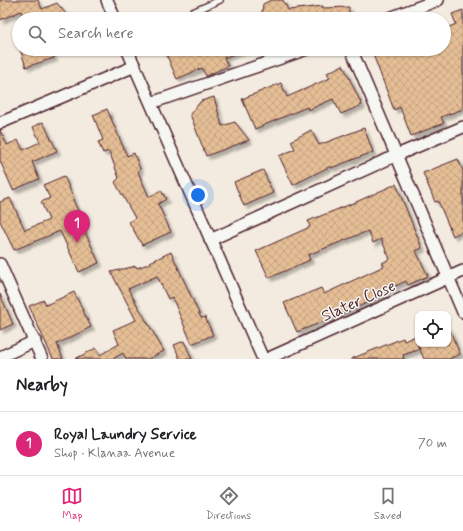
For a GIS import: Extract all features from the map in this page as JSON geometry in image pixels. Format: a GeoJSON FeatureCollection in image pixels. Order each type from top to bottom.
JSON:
{"type":"FeatureCollection","features":[{"type":"Feature","properties":{"kind":"street"},"geometry":{"type":"LineString","coordinates":[[107,0],[112,12]]}},
{"type":"Feature","properties":{"kind":"street"},"geometry":{"type":"LineString","coordinates":[[406,12],[438,0]]}},
{"type":"Feature","properties":{"kind":"street"},"geometry":{"type":"LineString","coordinates":[[130,56],[263,359]]}},
{"type":"Feature","properties":{"kind":"street"},"geometry":{"type":"LineString","coordinates":[[151,103],[287,56]]}},
{"type":"Feature","properties":{"kind":"street"},"geometry":{"type":"LineString","coordinates":[[354,56],[463,312]]}},
{"type":"Feature","properties":{"kind":"street"},"geometry":{"type":"LineString","coordinates":[[0,123],[135,66]]}},
{"type":"Feature","properties":{"kind":"street"},"geometry":{"type":"LineString","coordinates":[[210,240],[397,155],[463,128]]}},
{"type":"Feature","properties":{"kind":"street"},"geometry":{"type":"LineString","coordinates":[[0,264],[42,359]]}},
{"type":"Feature","properties":{"kind":"street","name":"Slater Close"},"geometry":{"type":"LineString","coordinates":[[267,359],[463,271]]}},
{"type":"Feature","properties":{"kind":"street"},"geometry":{"type":"LineString","coordinates":[[0,357],[34,341]]}},
{"type":"Feature","properties":{"kind":"lane"},"geometry":{"type":"LineString","coordinates":[[193,12],[220,0]]}},
{"type":"Feature","properties":{"kind":"building"},"geometry":{"type":"Polygon","coordinates":[[[0,0],[38,0],[42,9],[57,3],[64,12],[12,12],[12,15],[0,20],[0,0]]]}},
{"type":"Feature","properties":{"kind":"building"},"geometry":{"type":"Polygon","coordinates":[[[271,0],[283,0],[288,10],[323,6],[323,8],[349,7],[349,12],[262,12],[263,4],[271,0]]]}},
{"type":"Feature","properties":{"kind":"building"},"geometry":{"type":"Polygon","coordinates":[[[463,10],[463,109],[441,117],[444,123],[411,136],[400,107],[394,110],[374,56],[451,56],[451,26],[456,24],[452,14],[463,10]]]}},
{"type":"Feature","properties":{"kind":"building"},"geometry":{"type":"Polygon","coordinates":[[[22,56],[53,56],[54,58],[26,67],[22,56]]]}},
{"type":"Feature","properties":{"kind":"building"},"geometry":{"type":"Polygon","coordinates":[[[167,56],[229,56],[224,58],[228,66],[206,76],[202,68],[177,79],[167,56]]]}},
{"type":"Feature","properties":{"kind":"building"},"geometry":{"type":"Polygon","coordinates":[[[343,65],[362,105],[341,114],[333,99],[308,110],[307,107],[255,129],[242,99],[281,83],[287,97],[330,78],[327,73],[343,65]]]}},
{"type":"Feature","properties":{"kind":"building"},"geometry":{"type":"Polygon","coordinates":[[[214,97],[222,126],[235,122],[249,140],[206,156],[190,114],[201,101],[214,97]]]}},
{"type":"Feature","properties":{"kind":"building"},"geometry":{"type":"Polygon","coordinates":[[[107,109],[127,156],[134,153],[140,169],[138,172],[149,197],[161,190],[166,199],[158,204],[171,232],[142,245],[129,222],[135,218],[115,182],[119,178],[109,151],[103,153],[98,142],[103,140],[93,115],[107,109]]]}},
{"type":"Feature","properties":{"kind":"building"},"geometry":{"type":"Polygon","coordinates":[[[43,122],[57,151],[32,162],[39,179],[13,190],[0,161],[0,130],[7,145],[18,140],[23,150],[40,142],[33,127],[43,122]]]}},
{"type":"Feature","properties":{"kind":"building"},"geometry":{"type":"Polygon","coordinates":[[[364,128],[373,152],[331,168],[331,166],[293,185],[279,156],[295,149],[291,141],[311,130],[319,145],[364,128]]]}},
{"type":"Feature","properties":{"kind":"building"},"geometry":{"type":"Polygon","coordinates":[[[458,159],[463,171],[463,231],[453,236],[438,201],[435,202],[423,173],[458,159]]]}},
{"type":"Feature","properties":{"kind":"building"},"geometry":{"type":"Polygon","coordinates":[[[263,170],[273,193],[244,206],[234,182],[263,170]]]}},
{"type":"Feature","properties":{"kind":"building"},"geometry":{"type":"Polygon","coordinates":[[[64,176],[80,215],[78,216],[99,263],[79,272],[60,231],[14,250],[0,221],[0,202],[10,198],[25,230],[49,220],[41,202],[50,198],[43,185],[64,176]]]}},
{"type":"Feature","properties":{"kind":"building"},"geometry":{"type":"Polygon","coordinates":[[[396,184],[422,248],[416,251],[428,276],[408,285],[406,281],[385,291],[386,294],[347,312],[297,332],[284,303],[321,288],[324,294],[384,266],[382,263],[390,259],[381,239],[373,243],[368,231],[308,255],[310,260],[269,278],[256,251],[310,227],[308,221],[396,184]]]}},
{"type":"Feature","properties":{"kind":"building"},"geometry":{"type":"Polygon","coordinates":[[[171,252],[201,318],[205,317],[213,335],[192,344],[172,297],[168,299],[157,276],[128,289],[164,351],[148,359],[126,359],[123,353],[113,359],[75,359],[96,348],[100,355],[119,344],[113,330],[136,320],[111,272],[136,266],[137,268],[151,263],[150,262],[171,252]]]}},
{"type":"Feature","properties":{"kind":"building"},"geometry":{"type":"Polygon","coordinates":[[[74,292],[91,327],[57,344],[63,359],[53,359],[29,306],[44,300],[46,305],[74,292]]]}},
{"type":"Feature","properties":{"kind":"building"},"geometry":{"type":"Polygon","coordinates":[[[0,294],[13,324],[0,330],[0,294]]]}},
{"type":"Feature","properties":{"kind":"building"},"geometry":{"type":"Polygon","coordinates":[[[451,333],[460,354],[449,359],[424,359],[419,347],[451,347],[451,333]]]}},
{"type":"Feature","properties":{"kind":"building"},"geometry":{"type":"Polygon","coordinates":[[[415,336],[415,347],[418,347],[418,350],[403,355],[404,359],[351,359],[403,338],[404,341],[415,336]]]}},
{"type":"Feature","properties":{"kind":"building"},"geometry":{"type":"Polygon","coordinates":[[[184,341],[192,359],[180,359],[174,345],[184,341]]]}},
{"type":"Feature","properties":{"kind":"place","name":"Royal Laundry Service"},"geometry":{"type":"Point","coordinates":[77,243]}}]}
